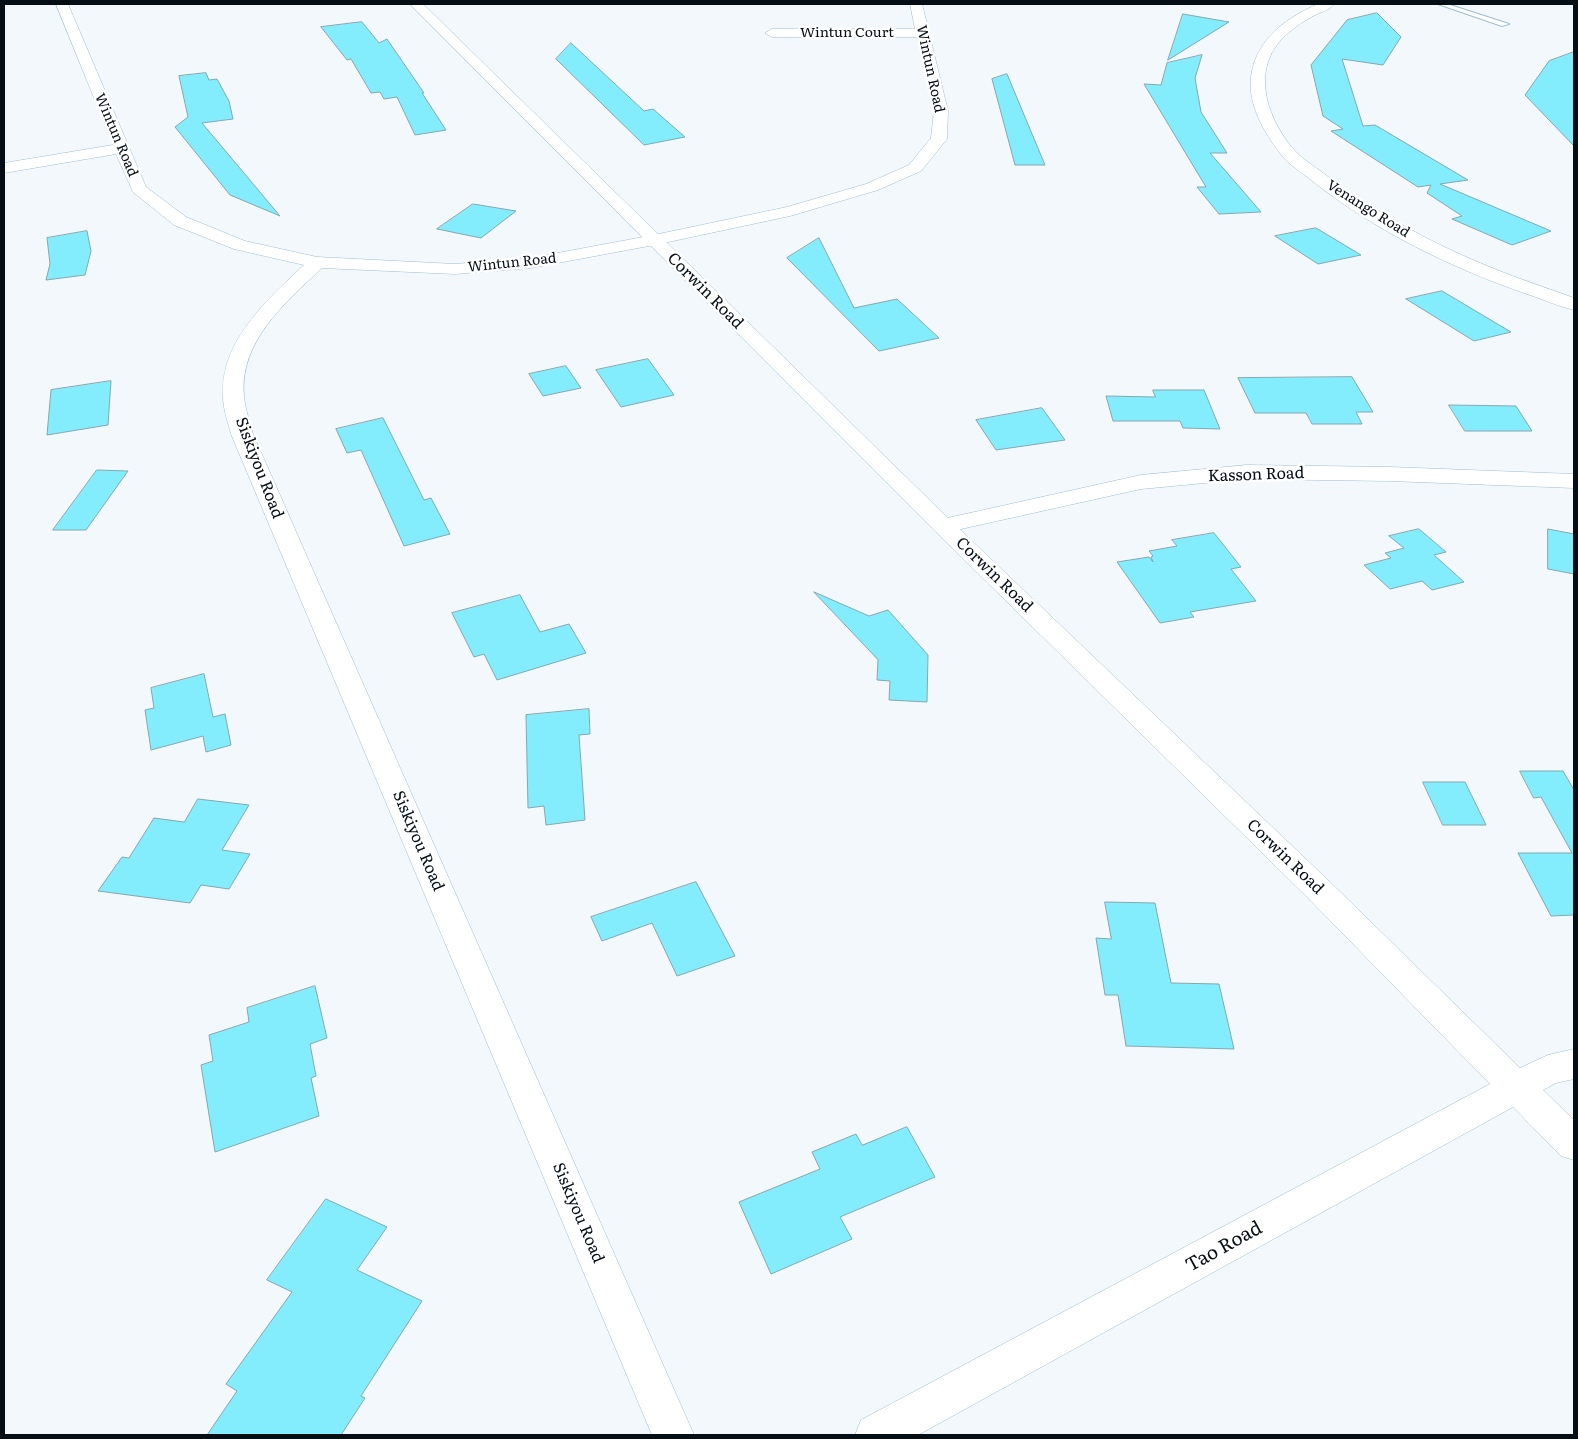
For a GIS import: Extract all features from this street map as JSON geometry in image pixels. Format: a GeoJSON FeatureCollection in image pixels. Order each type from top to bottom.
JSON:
{"type":"FeatureCollection","features":[{"type":"Feature","properties":{"kind":"street","name":"Wintun Road"},"geometry":{"type":"LineString","coordinates":[[62,4],[139,188],[180,222],[240,245],[317,262],[455,269],[531,263],[654,240],[790,211],[872,187],[915,168],[939,139],[941,111],[916,4]]}},
{"type":"Feature","properties":{"kind":"street","name":"Corwin Road"},"geometry":{"type":"LineString","coordinates":[[416,4],[943,526],[1318,888],[1574,1144]]}},
{"type":"Feature","properties":{"kind":"street","name":"Venango Road"},"geometry":{"type":"LineString","coordinates":[[1328,4],[1291,23],[1272,41],[1260,63],[1257,89],[1267,121],[1291,156],[1338,194],[1406,234],[1485,272],[1574,304]]}},
{"type":"Feature","properties":{"kind":"street","name":"Wintun Court"},"geometry":{"type":"LineString","coordinates":[[772,33],[923,33]]}},
{"type":"Feature","properties":{"kind":"street"},"geometry":{"type":"LineString","coordinates":[[4,168],[122,148]]}},
{"type":"Feature","properties":{"kind":"street","name":"Siskiyou Road"},"geometry":{"type":"LineString","coordinates":[[317,262],[269,310],[249,334],[236,364],[233,394],[242,434],[673,1435]]}},
{"type":"Feature","properties":{"kind":"street","name":"Kasson Road"},"geometry":{"type":"LineString","coordinates":[[943,526],[1141,482],[1247,472],[1390,474],[1574,481]]}},
{"type":"Feature","properties":{"kind":"street","name":"Tao Road"},"geometry":{"type":"LineString","coordinates":[[876,1435],[1519,1088],[1548,1070],[1574,1064]]}},
{"type":"Feature","properties":{"kind":"lane"},"geometry":{"type":"LineString","coordinates":[[1441,4],[1505,24]]}},
{"type":"Feature","properties":{"kind":"building"},"geometry":{"type":"Polygon","coordinates":[[[1377,13],[1401,37],[1383,65],[1342,59],[1363,126],[1375,125],[1468,180],[1440,184],[1551,231],[1512,245],[1452,219],[1462,216],[1427,193],[1431,185],[1418,187],[1331,131],[1343,129],[1323,116],[1311,65],[1347,20],[1377,13]]]}},
{"type":"Feature","properties":{"kind":"building"},"geometry":{"type":"Polygon","coordinates":[[[1183,14],[1229,22],[1168,60],[1183,14]]]}},
{"type":"Feature","properties":{"kind":"building"},"geometry":{"type":"Polygon","coordinates":[[[362,22],[379,43],[387,39],[424,93],[422,93],[446,130],[415,135],[397,97],[384,99],[380,92],[371,93],[351,59],[347,60],[321,27],[362,22]]]}},
{"type":"Feature","properties":{"kind":"building"},"geometry":{"type":"Polygon","coordinates":[[[571,43],[644,111],[653,109],[685,137],[644,145],[556,59],[571,43]]]}},
{"type":"Feature","properties":{"kind":"building"},"geometry":{"type":"Polygon","coordinates":[[[1574,52],[1574,146],[1525,95],[1549,61],[1574,52]]]}},
{"type":"Feature","properties":{"kind":"building"},"geometry":{"type":"Polygon","coordinates":[[[1202,55],[1195,78],[1201,112],[1227,153],[1210,153],[1261,212],[1219,214],[1197,187],[1206,187],[1144,84],[1161,85],[1167,63],[1202,55]]]}},
{"type":"Feature","properties":{"kind":"building"},"geometry":{"type":"Polygon","coordinates":[[[206,73],[209,80],[217,79],[229,101],[233,119],[202,123],[280,216],[230,195],[175,127],[188,117],[179,76],[206,73]]]}},
{"type":"Feature","properties":{"kind":"building"},"geometry":{"type":"Polygon","coordinates":[[[1007,74],[1045,165],[1015,165],[992,79],[1007,74]]]}},
{"type":"Feature","properties":{"kind":"building"},"geometry":{"type":"Polygon","coordinates":[[[473,204],[516,211],[481,238],[437,229],[473,204]]]}},
{"type":"Feature","properties":{"kind":"building"},"geometry":{"type":"Polygon","coordinates":[[[1316,228],[1361,255],[1318,264],[1275,236],[1316,228]]]}},
{"type":"Feature","properties":{"kind":"building"},"geometry":{"type":"Polygon","coordinates":[[[87,231],[91,251],[85,275],[46,280],[50,264],[47,238],[87,231]]]}},
{"type":"Feature","properties":{"kind":"building"},"geometry":{"type":"Polygon","coordinates":[[[819,238],[854,308],[897,299],[939,338],[879,351],[787,258],[819,238]]]}},
{"type":"Feature","properties":{"kind":"building"},"geometry":{"type":"Polygon","coordinates":[[[1442,291],[1511,332],[1474,341],[1406,299],[1442,291]]]}},
{"type":"Feature","properties":{"kind":"building"},"geometry":{"type":"Polygon","coordinates":[[[648,359],[674,395],[621,407],[596,370],[648,359]]]}},
{"type":"Feature","properties":{"kind":"building"},"geometry":{"type":"Polygon","coordinates":[[[566,366],[581,388],[543,396],[529,374],[566,366]]]}},
{"type":"Feature","properties":{"kind":"building"},"geometry":{"type":"Polygon","coordinates":[[[1352,377],[1373,412],[1356,412],[1362,424],[1312,424],[1306,413],[1255,413],[1238,378],[1352,377]]]}},
{"type":"Feature","properties":{"kind":"building"},"geometry":{"type":"Polygon","coordinates":[[[111,381],[108,425],[47,435],[51,390],[111,381]]]}},
{"type":"Feature","properties":{"kind":"building"},"geometry":{"type":"Polygon","coordinates":[[[1153,390],[1204,390],[1220,429],[1183,428],[1180,421],[1113,421],[1106,396],[1155,397],[1153,390]]]}},
{"type":"Feature","properties":{"kind":"building"},"geometry":{"type":"Polygon","coordinates":[[[1449,405],[1516,406],[1532,431],[1465,431],[1449,405]]]}},
{"type":"Feature","properties":{"kind":"building"},"geometry":{"type":"Polygon","coordinates":[[[1042,408],[1065,440],[996,450],[976,420],[1042,408]]]}},
{"type":"Feature","properties":{"kind":"building"},"geometry":{"type":"Polygon","coordinates":[[[383,418],[424,500],[431,498],[450,534],[404,546],[361,450],[347,453],[336,429],[383,418]]]}},
{"type":"Feature","properties":{"kind":"building"},"geometry":{"type":"Polygon","coordinates":[[[97,470],[128,471],[86,530],[53,530],[97,470]]]}},
{"type":"Feature","properties":{"kind":"building"},"geometry":{"type":"Polygon","coordinates":[[[1419,529],[1446,552],[1434,555],[1464,582],[1432,590],[1422,581],[1390,589],[1364,565],[1391,558],[1385,553],[1404,548],[1389,536],[1419,529]]]}},
{"type":"Feature","properties":{"kind":"building"},"geometry":{"type":"Polygon","coordinates":[[[1548,529],[1574,534],[1574,574],[1548,569],[1548,529]]]}},
{"type":"Feature","properties":{"kind":"building"},"geometry":{"type":"Polygon","coordinates":[[[1214,533],[1241,567],[1231,569],[1256,601],[1190,612],[1194,617],[1160,623],[1117,562],[1149,557],[1153,562],[1151,557],[1153,556],[1149,551],[1177,546],[1172,540],[1214,533]]]}},
{"type":"Feature","properties":{"kind":"building"},"geometry":{"type":"Polygon","coordinates":[[[814,592],[869,616],[888,610],[928,655],[927,702],[889,700],[890,681],[877,680],[878,660],[814,592]]]}},
{"type":"Feature","properties":{"kind":"building"},"geometry":{"type":"Polygon","coordinates":[[[520,595],[540,632],[569,624],[586,653],[497,680],[484,654],[474,657],[452,613],[520,595]]]}},
{"type":"Feature","properties":{"kind":"building"},"geometry":{"type":"Polygon","coordinates":[[[204,674],[213,717],[225,714],[231,745],[206,752],[203,736],[151,750],[145,710],[154,708],[151,688],[204,674]]]}},
{"type":"Feature","properties":{"kind":"building"},"geometry":{"type":"Polygon","coordinates":[[[589,709],[590,734],[579,735],[585,820],[546,825],[544,806],[528,808],[526,715],[589,709]]]}},
{"type":"Feature","properties":{"kind":"building"},"geometry":{"type":"Polygon","coordinates":[[[1520,771],[1563,771],[1574,790],[1574,915],[1551,916],[1518,853],[1572,853],[1541,797],[1534,798],[1520,771]]]}},
{"type":"Feature","properties":{"kind":"building"},"geometry":{"type":"Polygon","coordinates":[[[1423,782],[1465,782],[1486,825],[1443,825],[1423,782]]]}},
{"type":"Feature","properties":{"kind":"building"},"geometry":{"type":"Polygon","coordinates":[[[198,799],[249,805],[222,850],[250,854],[229,889],[201,885],[190,903],[98,891],[122,857],[129,858],[154,818],[184,822],[198,799]]]}},
{"type":"Feature","properties":{"kind":"building"},"geometry":{"type":"Polygon","coordinates":[[[696,882],[735,956],[677,976],[652,923],[602,941],[591,917],[696,882]]]}},
{"type":"Feature","properties":{"kind":"building"},"geometry":{"type":"Polygon","coordinates":[[[1105,902],[1155,903],[1171,983],[1219,984],[1234,1049],[1126,1046],[1118,995],[1105,995],[1096,938],[1111,939],[1105,902]]]}},
{"type":"Feature","properties":{"kind":"building"},"geometry":{"type":"Polygon","coordinates":[[[315,986],[327,1038],[310,1044],[316,1076],[311,1078],[319,1116],[215,1152],[201,1065],[213,1061],[209,1035],[249,1022],[247,1008],[315,986]]]}},
{"type":"Feature","properties":{"kind":"building"},"geometry":{"type":"Polygon","coordinates":[[[907,1127],[935,1177],[840,1217],[852,1239],[771,1274],[739,1202],[820,1169],[812,1152],[856,1134],[862,1145],[907,1127]]]}},
{"type":"Feature","properties":{"kind":"building"},"geometry":{"type":"Polygon","coordinates":[[[326,1199],[387,1227],[357,1270],[422,1301],[361,1396],[365,1398],[341,1435],[207,1435],[237,1391],[226,1384],[292,1292],[267,1280],[326,1199]]]}}]}
